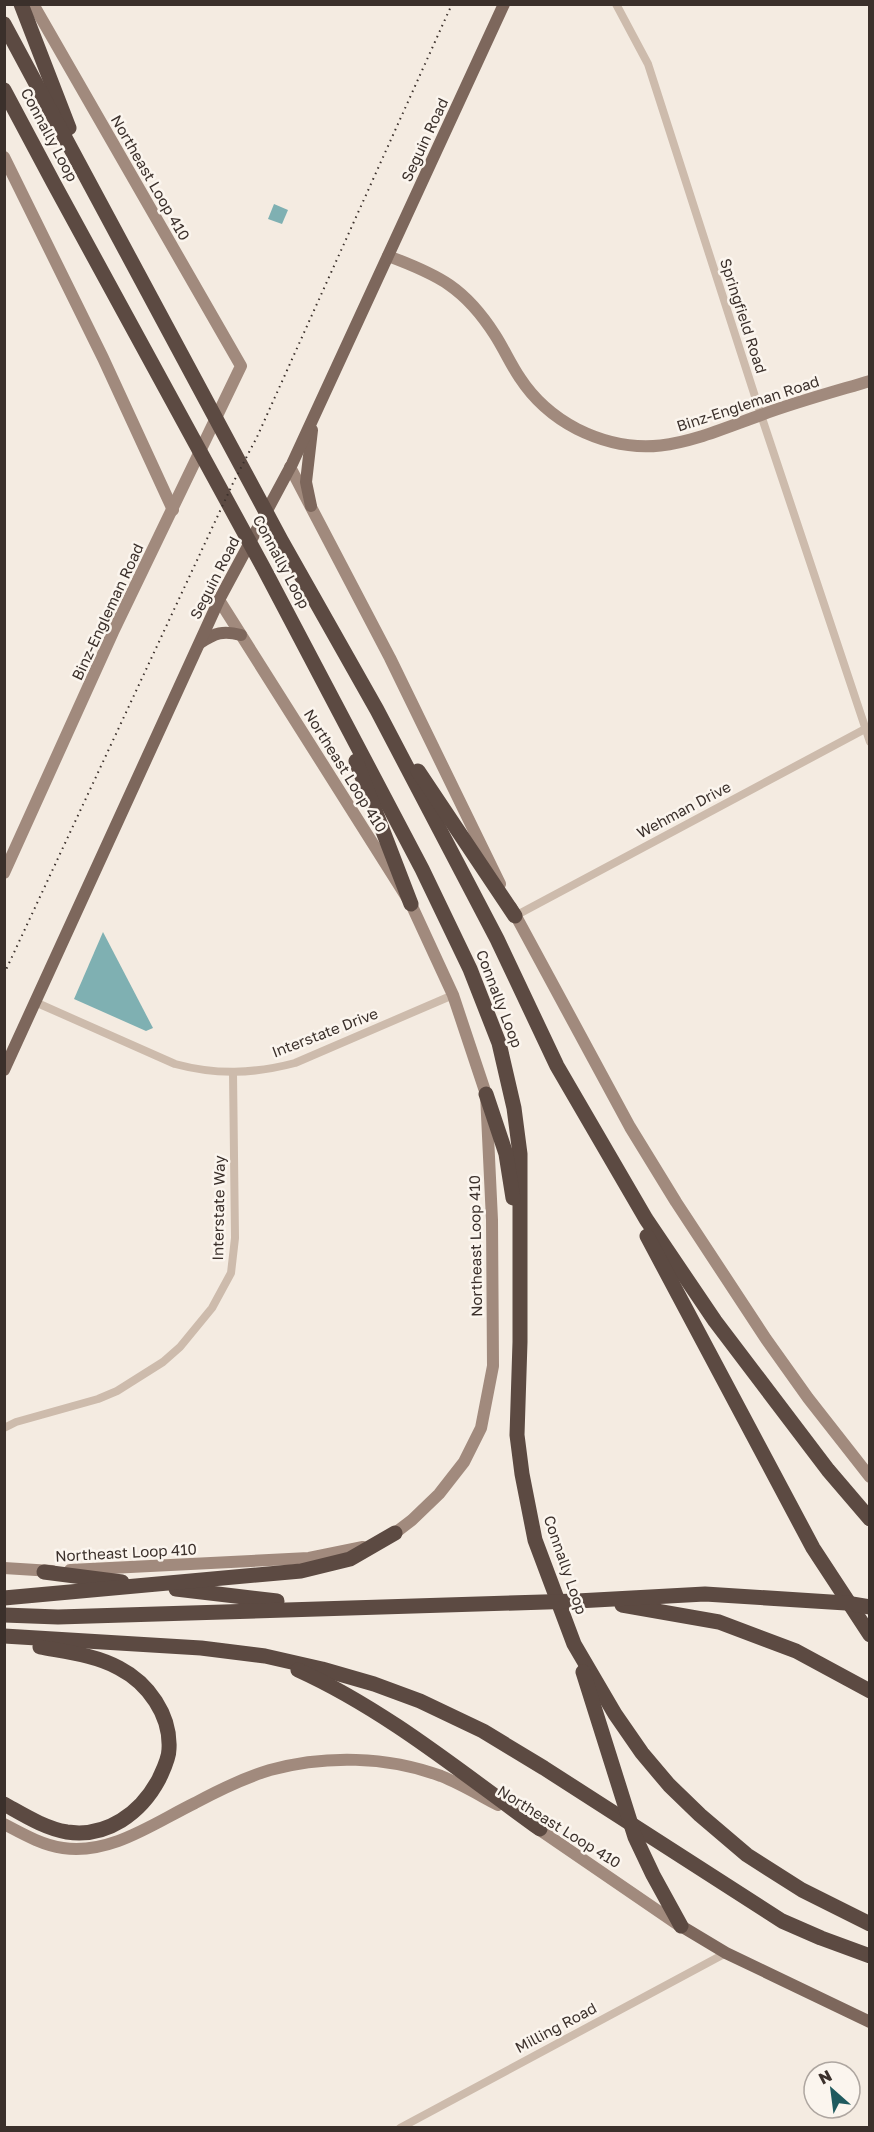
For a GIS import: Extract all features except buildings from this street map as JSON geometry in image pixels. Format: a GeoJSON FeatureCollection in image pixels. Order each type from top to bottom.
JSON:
{"type":"FeatureCollection","features":[{"type":"Feature","properties":{"kind":"highway"},"geometry":{"type":"LineString","coordinates":[[21,4],[94,192]]}},
{"type":"Feature","properties":{"kind":"highway","name":"Connally Loop"},"geometry":{"type":"LineString","coordinates":[[4,24],[202,389],[281,540],[377,710],[497,939],[556,1066],[646,1220],[715,1321],[828,1470],[870,1518]]}},
{"type":"Feature","properties":{"kind":"highway","name":"Connally Loop"},"geometry":{"type":"LineString","coordinates":[[4,90],[263,567],[422,869],[470,969],[499,1043],[514,1108],[520,1154],[518,1435],[522,1474],[535,1540],[574,1644],[615,1714],[642,1753],[669,1785],[700,1815],[747,1855],[802,1890],[870,1924]]}},
{"type":"Feature","properties":{"kind":"highway"},"geometry":{"type":"LineString","coordinates":[[4,112],[53,182]]}},
{"type":"Feature","properties":{"kind":"highway"},"geometry":{"type":"LineString","coordinates":[[329,691],[411,904]]}},
{"type":"Feature","properties":{"kind":"highway"},"geometry":{"type":"LineString","coordinates":[[377,710],[515,916]]}},
{"type":"Feature","properties":{"kind":"highway"},"geometry":{"type":"LineString","coordinates":[[556,1066],[813,1548],[870,1635]]}},
{"type":"Feature","properties":{"kind":"highway"},"geometry":{"type":"LineString","coordinates":[[486,1094],[506,1154],[520,1246]]}},
{"type":"Feature","properties":{"kind":"highway"},"geometry":{"type":"LineString","coordinates":[[4,1598],[300,1571],[350,1559],[395,1533]]}},
{"type":"Feature","properties":{"kind":"highway"},"geometry":{"type":"LineString","coordinates":[[44,1572],[333,1608]]}},
{"type":"Feature","properties":{"kind":"highway"},"geometry":{"type":"LineString","coordinates":[[4,1615],[58,1617],[577,1601],[705,1594],[870,1607]]}},
{"type":"Feature","properties":{"kind":"highway"},"geometry":{"type":"LineString","coordinates":[[577,1601],[618,1604],[719,1622],[796,1651],[870,1691]]}},
{"type":"Feature","properties":{"kind":"highway"},"geometry":{"type":"LineString","coordinates":[[4,1638],[201,1648],[265,1656],[374,1684],[420,1701],[483,1731],[782,1921],[870,1956]]}},
{"type":"Feature","properties":{"kind":"highway"},"geometry":{"type":"LineString","coordinates":[[4,1638],[101,1660],[120,1668],[150,1692],[162,1711],[169,1731],[169,1751],[153,1790],[141,1806],[119,1823],[101,1829],[69,1832],[50,1828],[4,1804]]}},
{"type":"Feature","properties":{"kind":"highway"},"geometry":{"type":"LineString","coordinates":[[574,1644],[635,1837],[681,1926]]}},
{"type":"Feature","properties":{"kind":"highway"},"geometry":{"type":"LineString","coordinates":[[265,1656],[320,1680],[375,1711],[540,1829]]}},
{"type":"Feature","properties":{"kind":"main road","name":"Northeast Loop 410"},"geometry":{"type":"LineString","coordinates":[[33,4],[241,366]]}},
{"type":"Feature","properties":{"kind":"main road","name":"Seguin Road"},"geometry":{"type":"LineString","coordinates":[[4,1070],[219,600],[314,418],[504,4]]}},
{"type":"Feature","properties":{"kind":"main road"},"geometry":{"type":"LineString","coordinates":[[4,157],[103,358],[173,510]]}},
{"type":"Feature","properties":{"kind":"main road","name":"Binz-Engleman Road"},"geometry":{"type":"LineString","coordinates":[[388,256],[428,271],[459,290],[469,299],[495,334],[520,378],[550,413],[592,437],[614,443],[658,447],[703,437],[761,415],[870,381]]}},
{"type":"Feature","properties":{"kind":"main road","name":"Binz-Engleman Road"},"geometry":{"type":"LineString","coordinates":[[4,873],[9,848],[241,366]]}},
{"type":"Feature","properties":{"kind":"main road"},"geometry":{"type":"LineString","coordinates":[[311,506],[306,482],[314,418]]}},
{"type":"Feature","properties":{"kind":"main road"},"geometry":{"type":"LineString","coordinates":[[290,467],[390,658],[515,916],[630,1127],[766,1339],[808,1398],[870,1477]]}},
{"type":"Feature","properties":{"kind":"main road","name":"Northeast Loop 410"},"geometry":{"type":"LineString","coordinates":[[4,1568],[44,1572],[309,1558],[360,1549],[395,1533],[439,1494],[464,1462],[481,1428],[493,1366],[492,1220],[486,1094],[453,995],[411,904],[219,600]]}},
{"type":"Feature","properties":{"kind":"main road"},"geometry":{"type":"LineString","coordinates":[[199,643],[220,632],[229,631],[241,634]]}},
{"type":"Feature","properties":{"kind":"main road","name":"Northeast Loop 410"},"geometry":{"type":"LineString","coordinates":[[4,1824],[44,1844],[85,1849],[128,1838],[239,1782],[270,1770],[337,1760],[369,1760],[401,1765],[441,1776],[475,1792],[540,1829],[681,1926]]}},
{"type":"Feature","properties":{"kind":"main road"},"geometry":{"type":"LineString","coordinates":[[681,1926],[726,1953],[870,2022]]}},
{"type":"Feature","properties":{"kind":"street","name":"Springfield Road"},"geometry":{"type":"LineString","coordinates":[[616,4],[648,64],[761,415],[870,742]]}},
{"type":"Feature","properties":{"kind":"street","name":"Wehman Drive"},"geometry":{"type":"LineString","coordinates":[[515,916],[865,729]]}},
{"type":"Feature","properties":{"kind":"street","name":"Interstate Drive"},"geometry":{"type":"LineString","coordinates":[[35,1002],[175,1064],[204,1071],[233,1073],[295,1063],[453,995]]}},
{"type":"Feature","properties":{"kind":"street","name":"Interstate Way"},"geometry":{"type":"LineString","coordinates":[[4,1428],[43,1413],[98,1399],[117,1391],[163,1362],[180,1347],[212,1308],[231,1273],[235,1238],[233,1073]]}},
{"type":"Feature","properties":{"kind":"street","name":"Milling Road"},"geometry":{"type":"LineString","coordinates":[[399,2127],[726,1953]]}},
{"type":"Feature","properties":{"kind":"water"},"geometry":{"type":"Polygon","coordinates":[[[274,204],[288,210],[282,224],[268,219],[274,204]]]}},
{"type":"Feature","properties":{"kind":"water"},"geometry":{"type":"Polygon","coordinates":[[[103,932],[153,1028],[146,1031],[74,999],[103,932]]]}},
{"type":"Feature","properties":{"kind":"railway"},"geometry":{"type":"LineString","coordinates":[[4,974],[234,481],[257,437],[452,4]]}}]}
